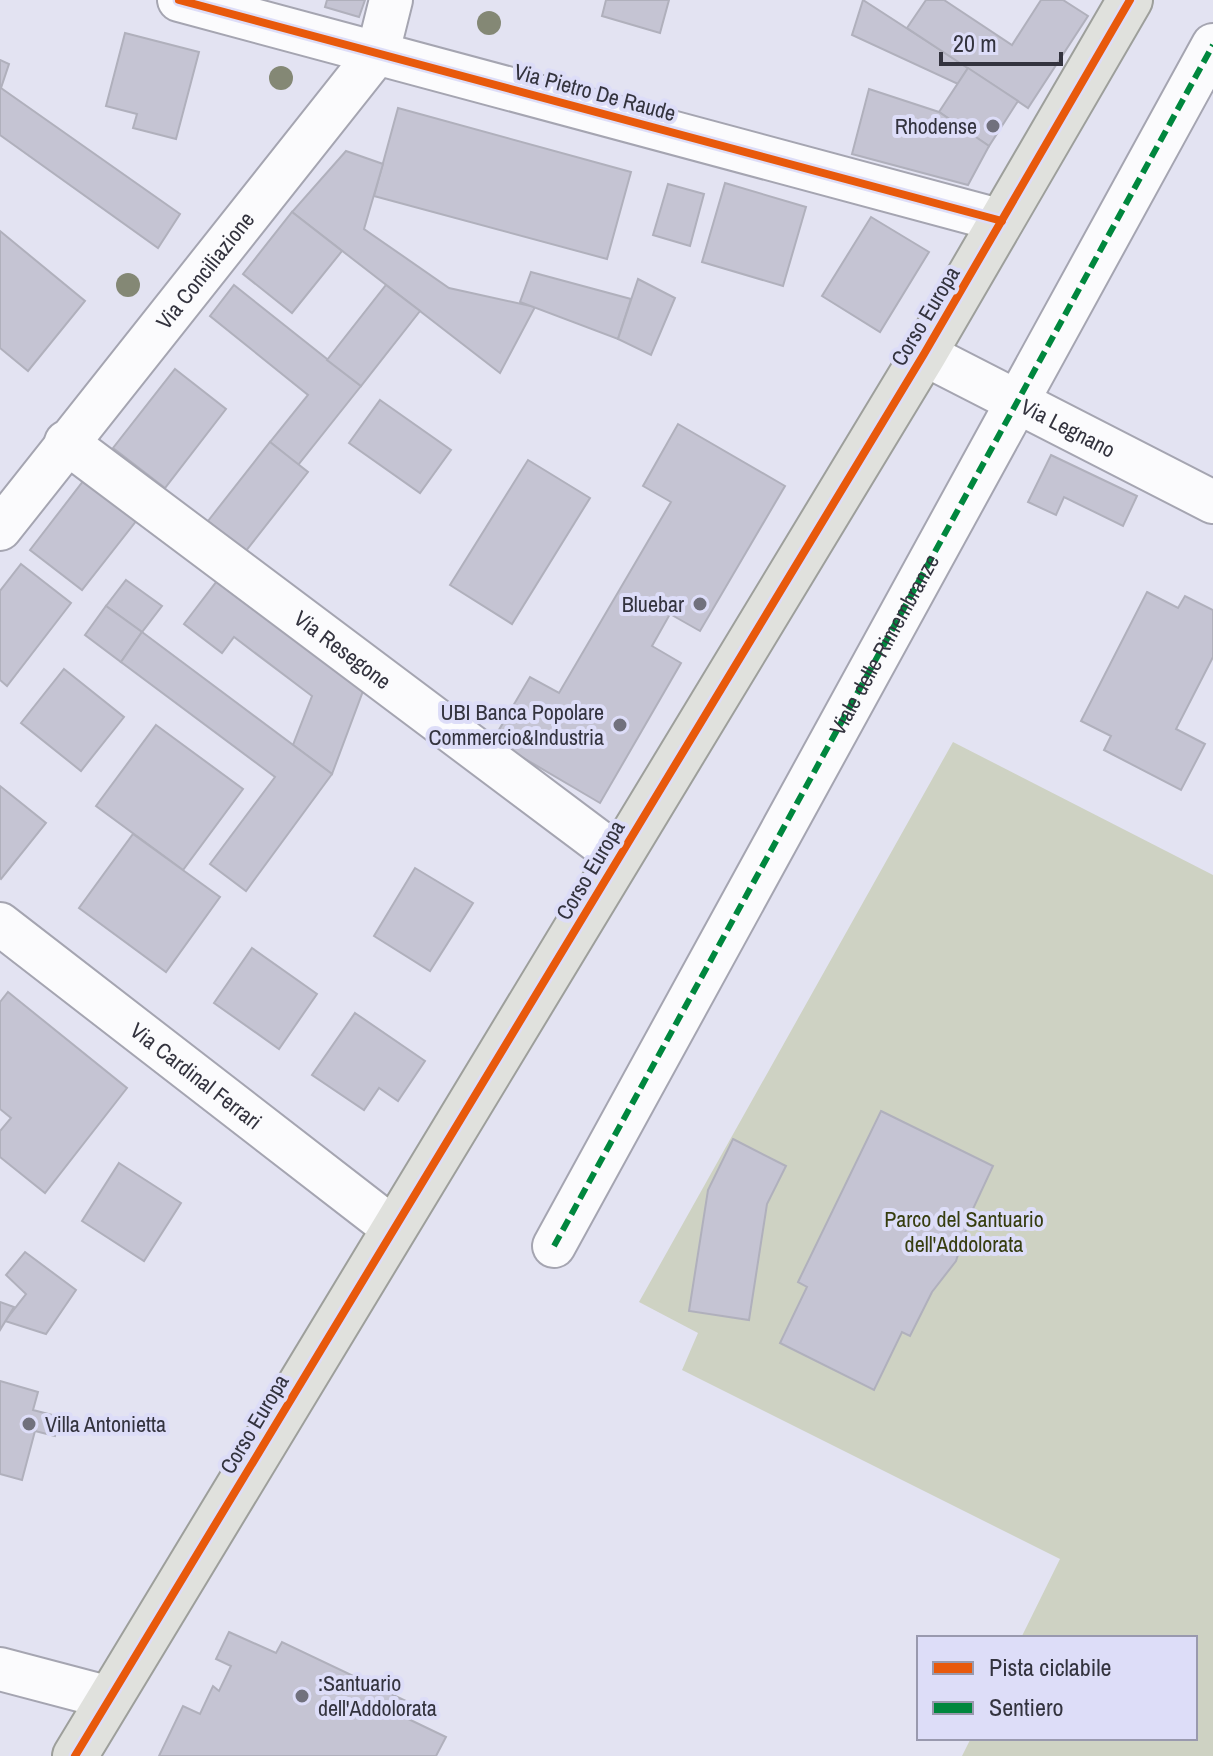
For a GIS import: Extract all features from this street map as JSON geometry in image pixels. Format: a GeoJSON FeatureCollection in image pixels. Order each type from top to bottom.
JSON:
{"type":"FeatureCollection","features":[{"type":"Feature","properties":{"kind":"main road","name":"Corso Europa"},"geometry":{"type":"LineString","coordinates":[[75,1756],[924,354],[1130,0]]}},
{"type":"Feature","properties":{"kind":"street","name":"Via Pietro De Raude"},"geometry":{"type":"LineString","coordinates":[[179,0],[1002,221]]}},
{"type":"Feature","properties":{"kind":"street","name":"Via Conciliazione"},"geometry":{"type":"LineString","coordinates":[[0,529],[378,52],[391,0]]}},
{"type":"Feature","properties":{"kind":"street","name":"Viale delle Rimembranze"},"geometry":{"type":"LineString","coordinates":[[554,1246],[1213,45]]}},
{"type":"Feature","properties":{"kind":"street","name":"Via Legnano"},"geometry":{"type":"LineString","coordinates":[[924,354],[1213,502]]}},
{"type":"Feature","properties":{"kind":"street","name":"Via Resegone"},"geometry":{"type":"LineString","coordinates":[[66,442],[619,857]]}},
{"type":"Feature","properties":{"kind":"street","name":"Via Cardinal Ferrari"},"geometry":{"type":"LineString","coordinates":[[0,924],[394,1229]]}},
{"type":"Feature","properties":{"kind":"street"},"geometry":{"type":"LineString","coordinates":[[0,1669],[110,1698]]}},
{"type":"Feature","properties":{"kind":"green space","name":"Parco del Santuario dell'Addolorata"},"geometry":{"type":"Polygon","coordinates":[[[953,742],[1213,875],[1213,1756],[962,1756],[970,1740],[1197,1740],[1197,1636],[1022,1636],[1060,1559],[682,1370],[698,1333],[639,1302],[953,742]]]}},
{"type":"Feature","properties":{"kind":"building"},"geometry":{"type":"Polygon","coordinates":[[[327,0],[365,0],[359,17],[325,7],[327,0]]]}},
{"type":"Feature","properties":{"kind":"building"},"geometry":{"type":"Polygon","coordinates":[[[606,0],[669,0],[660,33],[602,16],[606,0]]]}},
{"type":"Feature","properties":{"kind":"building"},"geometry":{"type":"Polygon","coordinates":[[[863,0],[968,68],[958,84],[852,35],[863,0]]]}},
{"type":"Feature","properties":{"kind":"building"},"geometry":{"type":"Polygon","coordinates":[[[926,0],[944,0],[1012,45],[1041,0],[1063,0],[1088,16],[1028,108],[907,28],[926,0]]]}},
{"type":"Feature","properties":{"kind":"building"},"geometry":{"type":"Polygon","coordinates":[[[125,33],[199,52],[176,139],[133,128],[137,114],[106,106],[125,33]]]}},
{"type":"Feature","properties":{"kind":"building"},"geometry":{"type":"Polygon","coordinates":[[[0,60],[9,64],[1,88],[180,214],[158,248],[0,135],[0,60]]]}},
{"type":"Feature","properties":{"kind":"building"},"geometry":{"type":"Polygon","coordinates":[[[968,68],[1018,101],[989,146],[939,112],[968,68]]]}},
{"type":"Feature","properties":{"kind":"building"},"geometry":{"type":"Polygon","coordinates":[[[869,89],[939,112],[989,146],[968,185],[852,154],[869,89]]]}},
{"type":"Feature","properties":{"kind":"building"},"geometry":{"type":"Polygon","coordinates":[[[398,108],[631,172],[607,259],[374,196],[398,108]]]}},
{"type":"Feature","properties":{"kind":"building"},"geometry":{"type":"Polygon","coordinates":[[[346,151],[383,164],[364,229],[449,288],[535,307],[500,373],[292,212],[346,151]]]}},
{"type":"Feature","properties":{"kind":"building"},"geometry":{"type":"Polygon","coordinates":[[[725,183],[806,207],[783,286],[702,262],[725,183]]]}},
{"type":"Feature","properties":{"kind":"building"},"geometry":{"type":"Polygon","coordinates":[[[668,184],[704,194],[690,246],[653,235],[668,184]]]}},
{"type":"Feature","properties":{"kind":"building"},"geometry":{"type":"Polygon","coordinates":[[[292,212],[342,251],[292,313],[243,274],[292,212]]]}},
{"type":"Feature","properties":{"kind":"building"},"geometry":{"type":"Polygon","coordinates":[[[871,217],[929,252],[880,332],[822,296],[871,217]]]}},
{"type":"Feature","properties":{"kind":"building"},"geometry":{"type":"Polygon","coordinates":[[[0,231],[85,301],[28,371],[0,348],[0,231]]]}},
{"type":"Feature","properties":{"kind":"building"},"geometry":{"type":"Polygon","coordinates":[[[531,272],[631,299],[618,339],[520,302],[531,272]]]}},
{"type":"Feature","properties":{"kind":"building"},"geometry":{"type":"Polygon","coordinates":[[[638,279],[675,298],[651,355],[618,339],[638,279]]]}},
{"type":"Feature","properties":{"kind":"building"},"geometry":{"type":"Polygon","coordinates":[[[234,285],[361,386],[298,465],[270,442],[308,395],[210,316],[234,285]]]}},
{"type":"Feature","properties":{"kind":"building"},"geometry":{"type":"Polygon","coordinates":[[[386,285],[420,311],[361,386],[327,360],[386,285]]]}},
{"type":"Feature","properties":{"kind":"building"},"geometry":{"type":"Polygon","coordinates":[[[175,369],[226,409],[165,488],[113,448],[175,369]]]}},
{"type":"Feature","properties":{"kind":"building"},"geometry":{"type":"Polygon","coordinates":[[[380,400],[451,450],[420,493],[349,443],[380,400]]]}},
{"type":"Feature","properties":{"kind":"building"},"geometry":{"type":"Polygon","coordinates":[[[678,424],[785,486],[700,631],[670,614],[652,646],[681,663],[600,803],[493,740],[530,677],[559,693],[671,502],[643,486],[678,424]]]}},
{"type":"Feature","properties":{"kind":"building"},"geometry":{"type":"Polygon","coordinates":[[[270,442],[308,472],[245,552],[208,521],[270,442]]]}},
{"type":"Feature","properties":{"kind":"building"},"geometry":{"type":"Polygon","coordinates":[[[1051,455],[1137,496],[1123,526],[1064,497],[1056,515],[1028,502],[1051,455]]]}},
{"type":"Feature","properties":{"kind":"building"},"geometry":{"type":"Polygon","coordinates":[[[528,460],[590,498],[512,624],[450,585],[528,460]]]}},
{"type":"Feature","properties":{"kind":"building"},"geometry":{"type":"Polygon","coordinates":[[[84,480],[137,520],[82,590],[30,550],[84,480]]]}},
{"type":"Feature","properties":{"kind":"building"},"geometry":{"type":"Polygon","coordinates":[[[21,564],[71,603],[7,686],[0,680],[0,591],[21,564]]]}},
{"type":"Feature","properties":{"kind":"building"},"geometry":{"type":"Polygon","coordinates":[[[126,580],[162,606],[142,632],[106,606],[126,580]]]}},
{"type":"Feature","properties":{"kind":"building"},"geometry":{"type":"Polygon","coordinates":[[[217,581],[363,691],[332,774],[293,745],[312,696],[234,637],[222,653],[184,624],[217,581]]]}},
{"type":"Feature","properties":{"kind":"building"},"geometry":{"type":"Polygon","coordinates":[[[1147,592],[1178,608],[1185,596],[1213,610],[1213,657],[1176,729],[1205,744],[1181,790],[1104,750],[1111,736],[1081,721],[1147,592]]]}},
{"type":"Feature","properties":{"kind":"building"},"geometry":{"type":"Polygon","coordinates":[[[106,606],[142,632],[121,662],[85,635],[106,606]]]}},
{"type":"Feature","properties":{"kind":"building"},"geometry":{"type":"Polygon","coordinates":[[[142,632],[332,774],[246,891],[210,864],[275,777],[121,662],[142,632]]]}},
{"type":"Feature","properties":{"kind":"building"},"geometry":{"type":"Polygon","coordinates":[[[64,669],[124,717],[81,771],[21,723],[64,669]]]}},
{"type":"Feature","properties":{"kind":"building"},"geometry":{"type":"Polygon","coordinates":[[[156,725],[243,789],[183,870],[96,806],[156,725]]]}},
{"type":"Feature","properties":{"kind":"building"},"geometry":{"type":"Polygon","coordinates":[[[0,786],[46,823],[1,879],[0,878],[0,786]]]}},
{"type":"Feature","properties":{"kind":"building"},"geometry":{"type":"Polygon","coordinates":[[[133,834],[220,897],[166,972],[79,908],[133,834]]]}},
{"type":"Feature","properties":{"kind":"building"},"geometry":{"type":"Polygon","coordinates":[[[415,868],[473,903],[430,971],[374,936],[415,868]]]}},
{"type":"Feature","properties":{"kind":"building"},"geometry":{"type":"Polygon","coordinates":[[[252,948],[317,994],[279,1049],[214,1003],[252,948]]]}},
{"type":"Feature","properties":{"kind":"building"},"geometry":{"type":"Polygon","coordinates":[[[8,992],[127,1088],[45,1193],[0,1157],[0,1131],[11,1118],[0,1109],[0,1002],[8,992]]]}},
{"type":"Feature","properties":{"kind":"building"},"geometry":{"type":"Polygon","coordinates":[[[355,1013],[425,1061],[398,1101],[379,1088],[364,1110],[312,1075],[355,1013]]]}},
{"type":"Feature","properties":{"kind":"building"},"geometry":{"type":"Polygon","coordinates":[[[881,1111],[993,1166],[972,1211],[956,1261],[932,1292],[910,1336],[902,1332],[874,1390],[780,1343],[807,1287],[798,1282],[881,1111]]]}},
{"type":"Feature","properties":{"kind":"building"},"geometry":{"type":"Polygon","coordinates":[[[733,1139],[786,1166],[767,1204],[749,1320],[689,1311],[708,1190],[733,1139]]]}},
{"type":"Feature","properties":{"kind":"building"},"geometry":{"type":"Polygon","coordinates":[[[119,1163],[181,1203],[144,1261],[82,1221],[119,1163]]]}},
{"type":"Feature","properties":{"kind":"building"},"geometry":{"type":"Polygon","coordinates":[[[25,1252],[76,1290],[46,1334],[5,1321],[26,1294],[6,1275],[25,1252]]]}},
{"type":"Feature","properties":{"kind":"building"},"geometry":{"type":"Polygon","coordinates":[[[0,1302],[14,1307],[0,1330],[0,1302]]]}},
{"type":"Feature","properties":{"kind":"building","name":"Villa Antonietta"},"geometry":{"type":"Polygon","coordinates":[[[0,1381],[38,1392],[33,1410],[60,1417],[55,1436],[35,1431],[22,1480],[0,1474],[0,1381]]]}},
{"type":"Feature","properties":{"kind":"building","name":":Santuario dell'Addolorata"},"geometry":{"type":"Polygon","coordinates":[[[229,1632],[276,1653],[282,1642],[408,1702],[400,1715],[446,1737],[436,1756],[159,1756],[183,1706],[200,1714],[213,1686],[219,1691],[231,1666],[216,1659],[229,1632]]]}},
{"type":"Feature","properties":{"kind":"marked path"},"geometry":{"type":"LineString","coordinates":[[554,1246],[1213,45]]}},
{"type":"Feature","properties":{"kind":"cycle path"},"geometry":{"type":"LineString","coordinates":[[179,0],[1002,221]]}},
{"type":"Feature","properties":{"kind":"cycle path"},"geometry":{"type":"LineString","coordinates":[[75,1756],[924,354],[1130,0]]}},
{"type":"Feature","properties":{"kind":"place","name":"Rhodense"},"geometry":{"type":"Point","coordinates":[993,126]}},
{"type":"Feature","properties":{"kind":"place","name":"Bluebar"},"geometry":{"type":"Point","coordinates":[700,604]}},
{"type":"Feature","properties":{"kind":"place","name":"UBI Banca Popolare Commercio&Industria"},"geometry":{"type":"Point","coordinates":[620,725]}},
{"type":"Feature","properties":{"kind":"place","name":"Villa Antonietta"},"geometry":{"type":"Point","coordinates":[29,1424]}},
{"type":"Feature","properties":{"kind":"place","name":":Santuario dell'Addolorata"},"geometry":{"type":"Point","coordinates":[302,1696]}}]}
